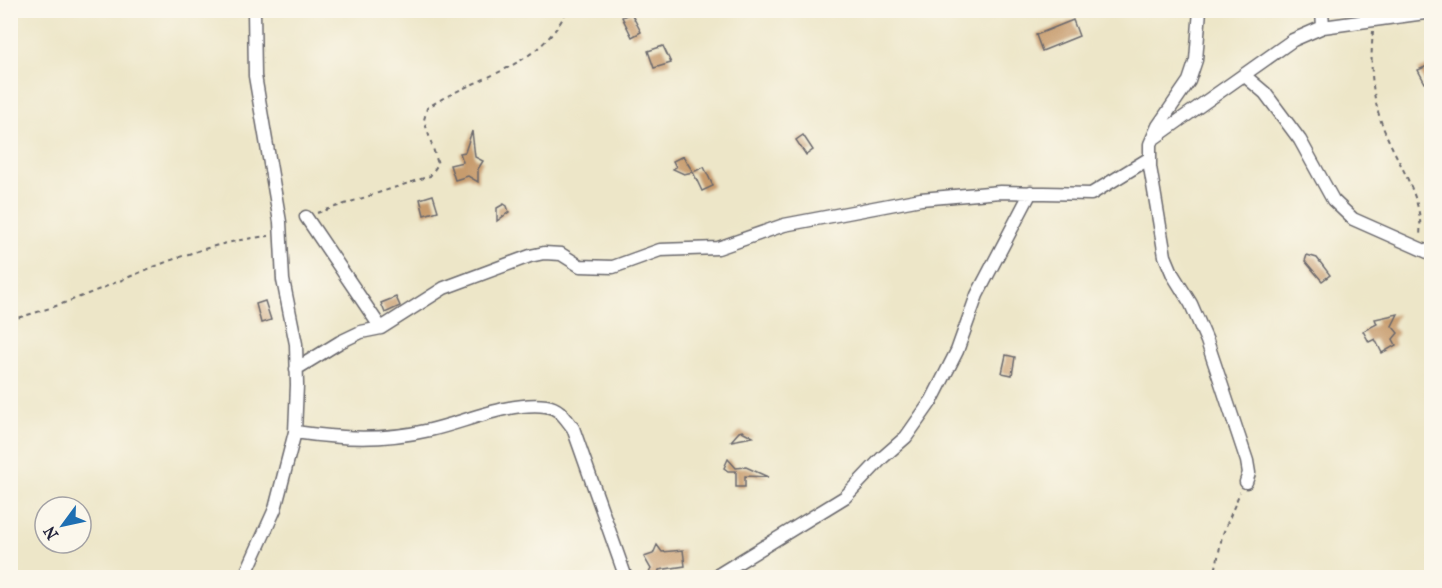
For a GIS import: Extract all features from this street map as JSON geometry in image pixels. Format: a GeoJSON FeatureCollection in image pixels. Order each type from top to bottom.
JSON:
{"type":"FeatureCollection","features":[{"type":"Feature","properties":{"kind":"street"},"geometry":{"type":"LineString","coordinates":[[244,578],[275,509],[295,432],[296,345],[283,280],[280,234],[255,76],[254,10]]}},
{"type":"Feature","properties":{"kind":"street"},"geometry":{"type":"LineString","coordinates":[[1200,10],[1196,60],[1189,81],[1158,126],[1152,140],[1150,159],[1165,256],[1173,275],[1191,304],[1222,383],[1247,461],[1249,473],[1246,482]]}},
{"type":"Feature","properties":{"kind":"street"},"geometry":{"type":"LineString","coordinates":[[1322,10],[1323,27]]}},
{"type":"Feature","properties":{"kind":"street"},"geometry":{"type":"LineString","coordinates":[[1152,140],[1293,40],[1323,27],[1431,12]]}},
{"type":"Feature","properties":{"kind":"street"},"geometry":{"type":"LineString","coordinates":[[1245,76],[1265,93],[1300,140],[1333,200],[1361,223],[1431,254]]}},
{"type":"Feature","properties":{"kind":"street"},"geometry":{"type":"LineString","coordinates":[[296,369],[340,342],[362,332],[381,328],[444,288],[530,256],[544,253],[561,255],[580,266],[613,267],[660,250],[718,248],[784,225],[921,199],[977,193],[1091,194],[1150,159]]}},
{"type":"Feature","properties":{"kind":"street"},"geometry":{"type":"LineString","coordinates":[[713,578],[845,497],[882,458],[906,437],[932,400],[957,351],[977,296],[1031,192]]}},
{"type":"Feature","properties":{"kind":"street"},"geometry":{"type":"LineString","coordinates":[[306,217],[381,328]]}},
{"type":"Feature","properties":{"kind":"street"},"geometry":{"type":"LineString","coordinates":[[295,432],[352,440],[385,438],[429,430],[512,407],[546,406],[560,411],[573,428],[626,578]]}},
{"type":"Feature","properties":{"kind":"path"},"geometry":{"type":"LineString","coordinates":[[306,217],[430,176],[438,164],[424,120],[428,108],[443,98],[526,58],[552,37],[567,10]]}},
{"type":"Feature","properties":{"kind":"path"},"geometry":{"type":"LineString","coordinates":[[1374,21],[1370,62],[1373,91],[1383,127],[1418,211],[1421,228],[1419,247]]}},
{"type":"Feature","properties":{"kind":"path"},"geometry":{"type":"LineString","coordinates":[[10,320],[73,300],[154,264],[239,239],[280,234]]}},
{"type":"Feature","properties":{"kind":"path"},"geometry":{"type":"LineString","coordinates":[[1214,578],[1222,536],[1246,482]]}},
{"type":"Feature","properties":{"kind":"building"},"geometry":{"type":"Polygon","coordinates":[[[631,13],[641,32],[632,37],[622,17],[631,13]]]}},
{"type":"Feature","properties":{"kind":"building"},"geometry":{"type":"Polygon","coordinates":[[[1073,20],[1079,36],[1042,51],[1036,35],[1073,20]]]}},
{"type":"Feature","properties":{"kind":"building"},"geometry":{"type":"Polygon","coordinates":[[[663,46],[671,63],[654,68],[648,51],[663,46]]]}},
{"type":"Feature","properties":{"kind":"building"},"geometry":{"type":"Polygon","coordinates":[[[1427,66],[1431,80],[1425,83],[1418,70],[1427,66]]]}},
{"type":"Feature","properties":{"kind":"building"},"geometry":{"type":"Polygon","coordinates":[[[472,131],[475,157],[483,161],[478,169],[478,182],[468,176],[455,180],[450,165],[463,162],[460,153],[465,152],[472,131]]]}},
{"type":"Feature","properties":{"kind":"building"},"geometry":{"type":"Polygon","coordinates":[[[803,135],[813,150],[806,155],[796,140],[803,135]]]}},
{"type":"Feature","properties":{"kind":"building"},"geometry":{"type":"Polygon","coordinates":[[[683,156],[693,172],[684,174],[673,169],[676,167],[673,161],[683,156]]]}},
{"type":"Feature","properties":{"kind":"building"},"geometry":{"type":"Polygon","coordinates":[[[704,167],[713,186],[702,191],[693,172],[704,167]]]}},
{"type":"Feature","properties":{"kind":"building"},"geometry":{"type":"Polygon","coordinates":[[[433,195],[438,211],[424,215],[420,199],[433,195]]]}},
{"type":"Feature","properties":{"kind":"building"},"geometry":{"type":"Polygon","coordinates":[[[504,204],[509,212],[497,221],[497,208],[504,204]]]}},
{"type":"Feature","properties":{"kind":"building"},"geometry":{"type":"Polygon","coordinates":[[[1307,255],[1317,258],[1330,275],[1322,281],[1305,261],[1307,255]]]}},
{"type":"Feature","properties":{"kind":"building"},"geometry":{"type":"Polygon","coordinates":[[[396,297],[400,306],[385,313],[381,303],[396,297]]]}},
{"type":"Feature","properties":{"kind":"building"},"geometry":{"type":"Polygon","coordinates":[[[265,301],[271,320],[261,323],[256,304],[265,301]]]}},
{"type":"Feature","properties":{"kind":"building"},"geometry":{"type":"Polygon","coordinates":[[[1398,314],[1392,326],[1398,333],[1393,339],[1396,345],[1382,353],[1375,339],[1369,342],[1363,331],[1377,324],[1375,319],[1398,314]]]}},
{"type":"Feature","properties":{"kind":"building"},"geometry":{"type":"Polygon","coordinates":[[[1006,355],[1015,357],[1012,375],[1002,373],[1006,355]]]}},
{"type":"Feature","properties":{"kind":"building"},"geometry":{"type":"Polygon","coordinates":[[[742,431],[753,437],[731,441],[739,432],[742,431]]]}},
{"type":"Feature","properties":{"kind":"building"},"geometry":{"type":"Polygon","coordinates":[[[728,459],[736,468],[746,467],[768,477],[745,476],[745,487],[736,487],[736,471],[728,471],[724,468],[728,459]]]}},
{"type":"Feature","properties":{"kind":"building"},"geometry":{"type":"Polygon","coordinates":[[[657,545],[662,552],[683,550],[685,566],[659,570],[657,578],[646,578],[651,569],[644,557],[653,554],[657,545]]]}}]}
